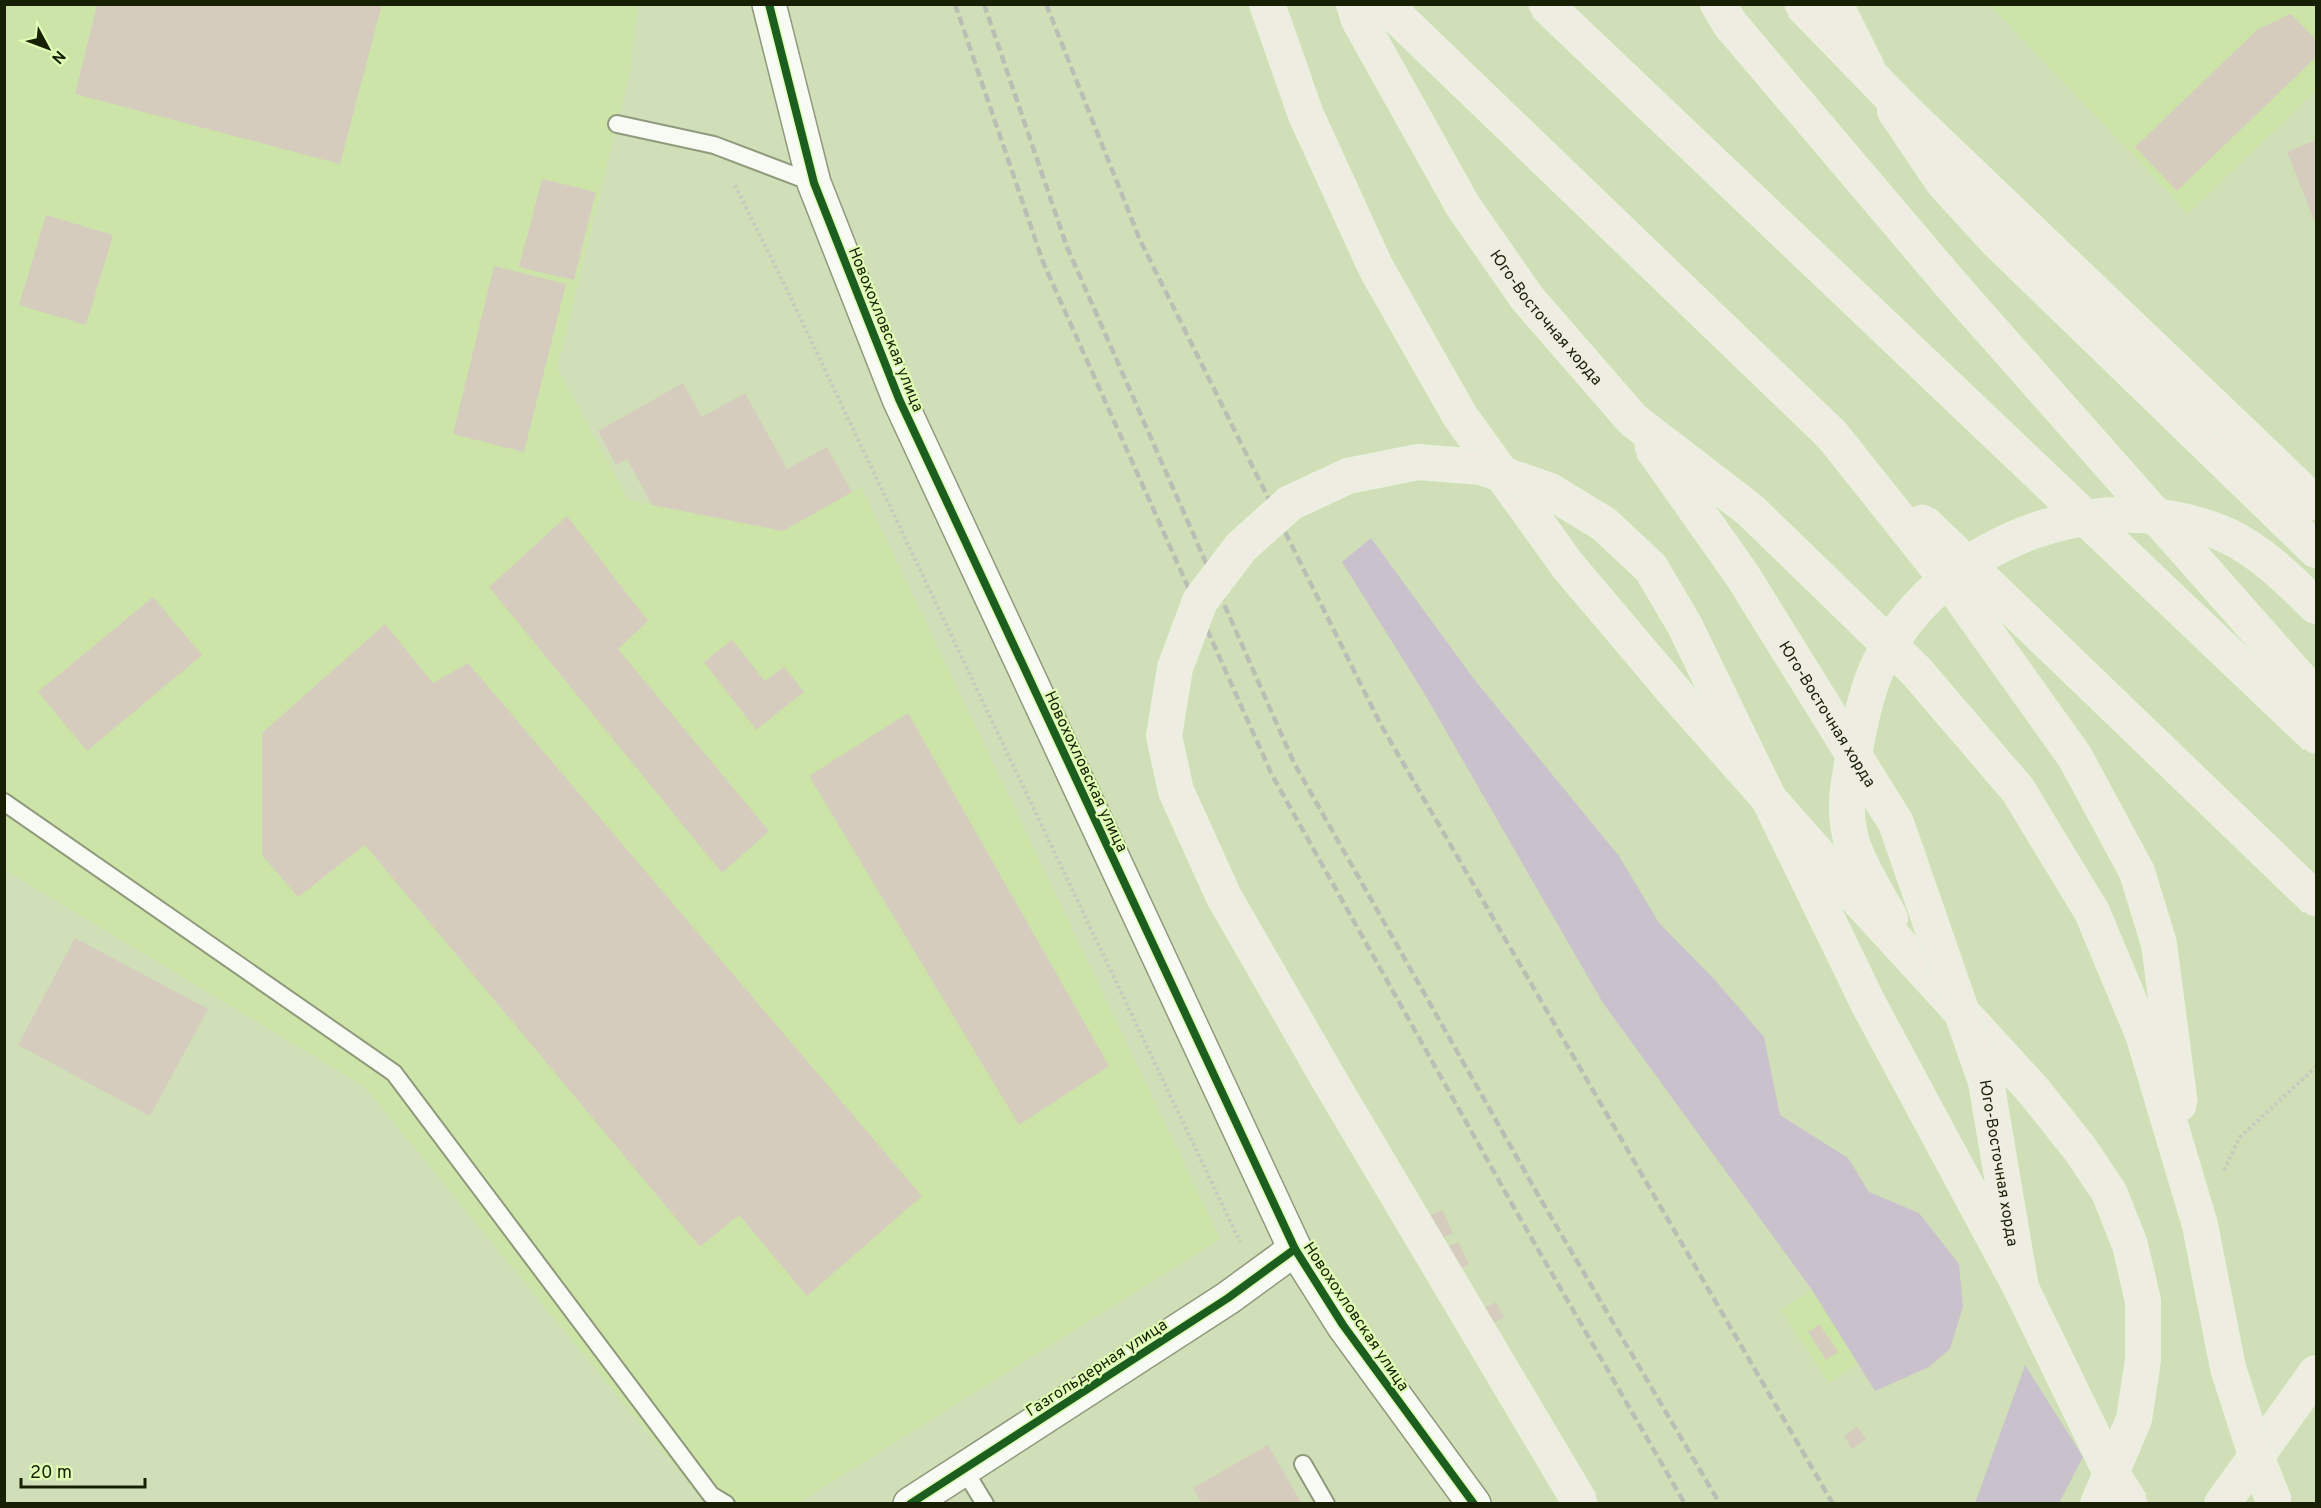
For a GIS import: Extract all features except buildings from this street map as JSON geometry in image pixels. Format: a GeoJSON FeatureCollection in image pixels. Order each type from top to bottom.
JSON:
{"type":"FeatureCollection","features":[{"type":"Feature","properties":{"kind":"main road"},"geometry":{"type":"LineString","coordinates":[[1268,4],[1306,115],[1376,267],[1460,416],[1576,575],[1693,713],[1908,955],[2033,1090],[2080,1149],[2109,1192],[2130,1245],[2143,1301],[2143,1360],[2134,1419],[2098,1503]]}},
{"type":"Feature","properties":{"kind":"main road","name":"Юго-Восточная хорда"},"geometry":{"type":"LineString","coordinates":[[1354,4],[1359,20],[1463,206],[1527,298],[1633,420],[1742,574],[1896,823],[1986,1082],[2021,1288],[2110,1471],[2131,1503]]}},
{"type":"Feature","properties":{"kind":"main road"},"geometry":{"type":"LineString","coordinates":[[1384,4],[2316,900]]}},
{"type":"Feature","properties":{"kind":"main road"},"geometry":{"type":"LineString","coordinates":[[1545,4],[2316,737]]}},
{"type":"Feature","properties":{"kind":"main road"},"geometry":{"type":"LineString","coordinates":[[1718,4],[1730,24],[1955,289],[2316,697]]}},
{"type":"Feature","properties":{"kind":"main road"},"geometry":{"type":"LineString","coordinates":[[1801,4],[1905,111],[2316,504]]}},
{"type":"Feature","properties":{"kind":"main road"},"geometry":{"type":"LineString","coordinates":[[1835,4],[1874,81],[1943,182],[1997,241],[2316,550]]}},
{"type":"Feature","properties":{"kind":"main road"},"geometry":{"type":"LineString","coordinates":[[1633,420],[1750,510],[1916,671],[2018,790],[2092,912],[2205,1185]]}},
{"type":"Feature","properties":{"kind":"main road"},"geometry":{"type":"LineString","coordinates":[[1832,435],[1958,593],[2075,757],[2137,872],[2159,944],[2205,1185],[2200,1225],[2228,1368],[2258,1461],[2275,1503]]}},
{"type":"Feature","properties":{"kind":"main road"},"geometry":{"type":"LineString","coordinates":[[1581,1503],[1337,1093],[1224,897],[1176,791],[1164,736],[1175,668],[1200,601],[1241,547],[1290,503],[1348,476],[1418,462],[1481,467],[1548,490],[1604,524],[1651,568],[1685,626],[1868,1003],[2021,1288]]}},
{"type":"Feature","properties":{"kind":"main road"},"geometry":{"type":"LineString","coordinates":[[1908,955],[1853,845],[1845,798],[1863,710],[1882,657],[1911,616],[1943,580],[1999,544],[2049,524],[2115,514],[2175,519],[2228,536],[2273,566],[2316,606]]}},
{"type":"Feature","properties":{"kind":"main road"},"geometry":{"type":"LineString","coordinates":[[2222,1503],[2316,1373]]}},
{"type":"Feature","properties":{"kind":"street","name":"Новохохловская улица"},"geometry":{"type":"LineString","coordinates":[[769,4],[814,183],[898,399],[1295,1250],[1343,1325],[1474,1503]]}},
{"type":"Feature","properties":{"kind":"street","name":"Газгольдерная улица"},"geometry":{"type":"LineString","coordinates":[[910,1503],[1228,1298],[1295,1250]]}},
{"type":"Feature","properties":{"kind":"lane"},"geometry":{"type":"LineString","coordinates":[[617,124],[714,145],[814,183]]}},
{"type":"Feature","properties":{"kind":"lane"},"geometry":{"type":"LineString","coordinates":[[4,802],[393,1073],[711,1495],[726,1503]]}},
{"type":"Feature","properties":{"kind":"lane"},"geometry":{"type":"LineString","coordinates":[[1303,1464],[1326,1503]]}},
{"type":"Feature","properties":{"kind":"lane"},"geometry":{"type":"LineString","coordinates":[[963,1468],[985,1503]]}},
{"type":"Feature","properties":{"kind":"path"},"geometry":{"type":"LineString","coordinates":[[714,145],[776,267],[1242,1245]]}},
{"type":"Feature","properties":{"kind":"path"},"geometry":{"type":"LineString","coordinates":[[2205,1185],[2240,1137],[2316,1067]]}},
{"type":"Feature","properties":{"kind":"shaded area"},"geometry":{"type":"Polygon","coordinates":[[[4,5],[637,5],[631,67],[557,368],[628,500],[783,531],[861,487],[1220,1239],[798,1503],[705,1503],[365,1087],[5,870],[4,5]]]}},
{"type":"Feature","properties":{"kind":"shaded area"},"geometry":{"type":"Polygon","coordinates":[[[1990,5],[2316,5],[2316,91],[2188,213],[1990,5]]]}},
{"type":"Feature","properties":{"kind":"shaded area"},"geometry":{"type":"Polygon","coordinates":[[[1371,538],[1474,679],[1619,856],[1659,923],[1715,980],[1764,1037],[1780,1115],[1848,1158],[1869,1192],[1919,1213],[1959,1264],[1963,1307],[1950,1349],[1929,1367],[1875,1391],[1812,1290],[1603,1003],[1424,693],[1342,562],[1371,538]]]}},
{"type":"Feature","properties":{"kind":"shaded area"},"geometry":{"type":"Polygon","coordinates":[[[1812,1290],[1859,1363],[1829,1383],[1781,1310],[1812,1290]]]}},
{"type":"Feature","properties":{"kind":"shaded area"},"geometry":{"type":"Polygon","coordinates":[[[2025,1365],[2083,1457],[2059,1503],[1975,1503],[2025,1365]]]}},
{"type":"Feature","properties":{"kind":"railway"},"geometry":{"type":"LineString","coordinates":[[955,4],[1043,262],[1272,775],[1517,1213],[1685,1504]]}},
{"type":"Feature","properties":{"kind":"railway"},"geometry":{"type":"LineString","coordinates":[[984,4],[1067,247],[1294,763],[1541,1200],[1720,1504]]}},
{"type":"Feature","properties":{"kind":"railway"},"geometry":{"type":"LineString","coordinates":[[1046,4],[1140,240],[1381,725],[1833,1504]]}},
{"type":"Feature","properties":{"kind":"cycle path"},"geometry":{"type":"LineString","coordinates":[[769,4],[814,183],[899,399],[1295,1249],[1343,1325],[1474,1504]]}},
{"type":"Feature","properties":{"kind":"cycle path"},"geometry":{"type":"LineString","coordinates":[[910,1504],[1228,1298],[1295,1249]]}}]}
